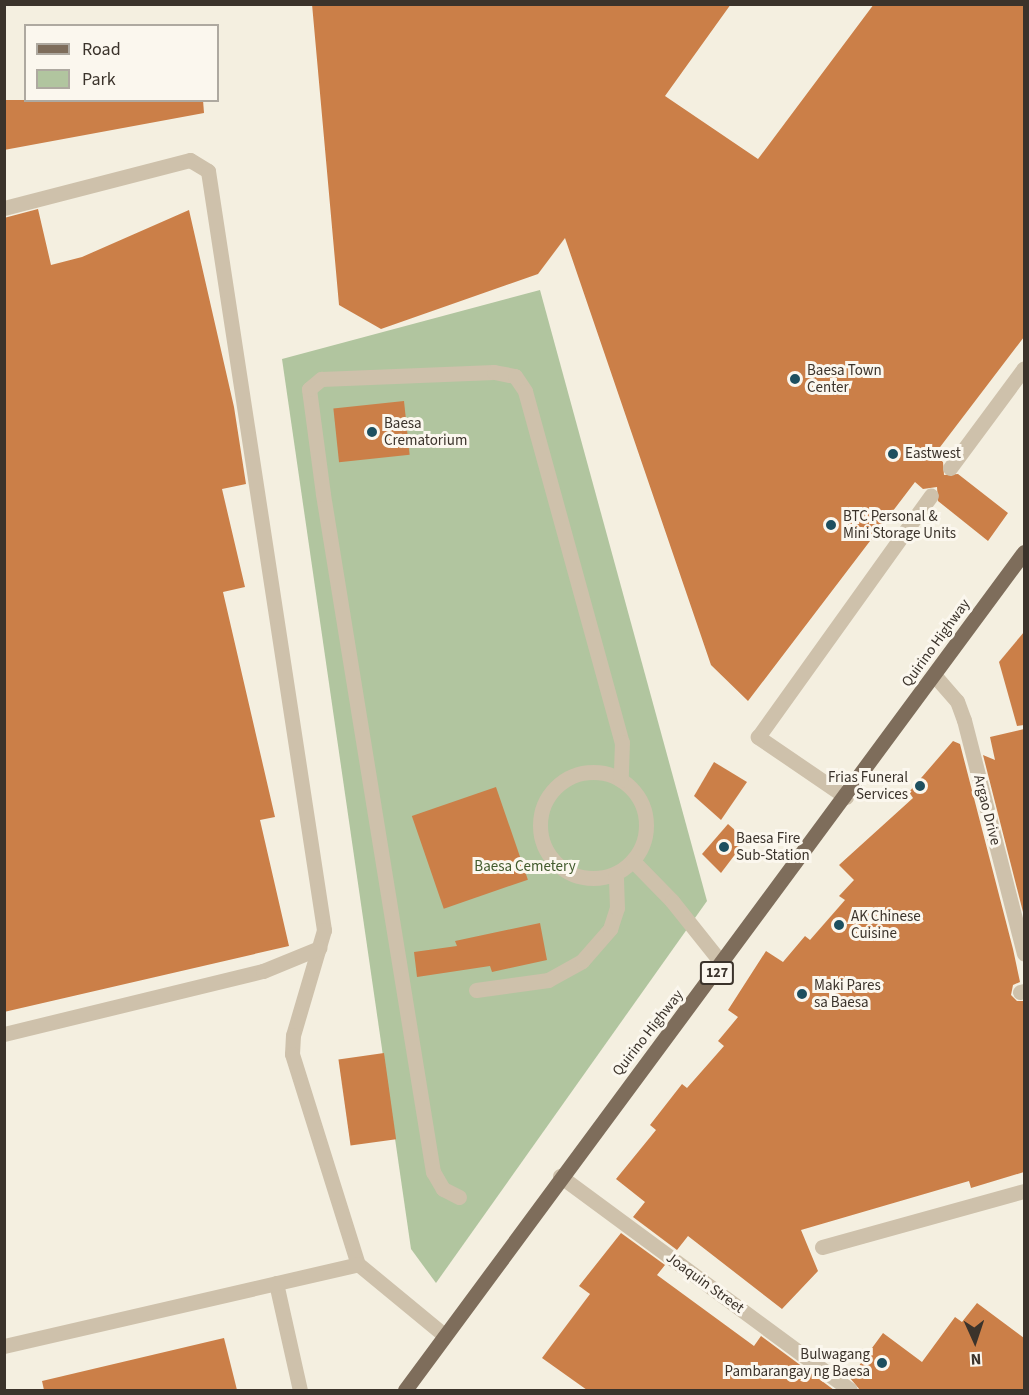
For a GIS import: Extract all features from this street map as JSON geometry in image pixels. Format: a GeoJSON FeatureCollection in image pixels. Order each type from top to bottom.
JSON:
{"type":"FeatureCollection","features":[{"type":"Feature","properties":{"kind":"main road","name":"Quirino Highway"},"geometry":{"type":"LineString","coordinates":[[405,1390],[560,1176],[723,965],[1024,552]]}},
{"type":"Feature","properties":{"kind":"street"},"geometry":{"type":"LineString","coordinates":[[4,208],[190,160],[208,171],[324,930],[292,1035],[292,1054],[358,1264],[444,1335]]}},
{"type":"Feature","properties":{"kind":"street"},"geometry":{"type":"LineString","coordinates":[[950,468],[1024,368]]}},
{"type":"Feature","properties":{"kind":"street"},"geometry":{"type":"LineString","coordinates":[[459,1197],[443,1189],[432,1172],[322,494],[309,389],[321,378],[495,372],[515,376],[525,391],[622,742],[621,780]]}},
{"type":"Feature","properties":{"kind":"street"},"geometry":{"type":"LineString","coordinates":[[846,797],[758,737],[931,495]]}},
{"type":"Feature","properties":{"kind":"street","name":"Argao Drive"},"geometry":{"type":"LineString","coordinates":[[935,676],[957,701],[964,720],[1024,952]]}},
{"type":"Feature","properties":{"kind":"street"},"geometry":{"type":"LineString","coordinates":[[595,772],[621,780],[635,792],[644,809],[646,827],[633,861],[616,873],[589,879],[562,870],[544,849],[539,822],[547,796],[568,777],[595,772]]}},
{"type":"Feature","properties":{"kind":"street"},"geometry":{"type":"LineString","coordinates":[[633,861],[672,901],[723,965]]}},
{"type":"Feature","properties":{"kind":"street"},"geometry":{"type":"LineString","coordinates":[[476,990],[548,980],[582,961],[610,929],[617,908],[616,873]]}},
{"type":"Feature","properties":{"kind":"street"},"geometry":{"type":"LineString","coordinates":[[4,1034],[263,971],[319,948]]}},
{"type":"Feature","properties":{"kind":"street","name":"Joaquin Street"},"geometry":{"type":"LineString","coordinates":[[560,1176],[850,1390]]}},
{"type":"Feature","properties":{"kind":"street"},"geometry":{"type":"LineString","coordinates":[[822,1247],[1024,1191]]}},
{"type":"Feature","properties":{"kind":"street"},"geometry":{"type":"LineString","coordinates":[[4,1346],[358,1264]]}},
{"type":"Feature","properties":{"kind":"street"},"geometry":{"type":"LineString","coordinates":[[276,1283],[300,1390]]}},
{"type":"Feature","properties":{"kind":"green space","name":"Baesa Cemetery"},"geometry":{"type":"Polygon","coordinates":[[[540,290],[707,901],[436,1283],[411,1249],[282,359],[540,290]]]}},
{"type":"Feature","properties":{"kind":"building","name":"Baesa Town Center"},"geometry":{"type":"Polygon","coordinates":[[[312,4],[731,4],[665,96],[758,159],[874,4],[1024,4],[1024,337],[934,455],[943,462],[944,475],[958,474],[1008,513],[988,541],[938,501],[937,487],[923,489],[915,482],[748,701],[711,665],[565,238],[538,274],[381,329],[339,305],[312,4]]]}},
{"type":"Feature","properties":{"kind":"building"},"geometry":{"type":"Polygon","coordinates":[[[4,100],[203,102],[204,113],[4,150],[4,100]]]}},
{"type":"Feature","properties":{"kind":"building"},"geometry":{"type":"Polygon","coordinates":[[[38,209],[51,265],[82,257],[189,210],[234,407],[246,484],[222,489],[245,587],[223,592],[275,817],[260,820],[289,946],[4,1012],[4,218],[38,209]]]}},
{"type":"Feature","properties":{"kind":"building","name":"Baesa Crematorium"},"geometry":{"type":"Polygon","coordinates":[[[404,401],[410,455],[339,462],[333,408],[404,401]]]}},
{"type":"Feature","properties":{"kind":"building"},"geometry":{"type":"Polygon","coordinates":[[[1024,632],[1024,725],[1017,726],[999,662],[1024,632]]]}},
{"type":"Feature","properties":{"kind":"building"},"geometry":{"type":"Polygon","coordinates":[[[1024,729],[1024,916],[983,755],[995,760],[990,737],[1024,729]]]}},
{"type":"Feature","properties":{"kind":"building"},"geometry":{"type":"Polygon","coordinates":[[[953,741],[960,744],[1013,949],[1020,982],[1013,985],[1011,995],[1017,1001],[1024,1001],[1024,1172],[971,1188],[969,1181],[801,1230],[818,1271],[782,1309],[688,1236],[677,1250],[633,1217],[645,1202],[616,1179],[656,1130],[650,1125],[682,1084],[687,1088],[724,1046],[718,1041],[738,1017],[728,1010],[766,951],[783,962],[805,936],[810,940],[845,900],[839,896],[854,880],[839,865],[913,798],[909,792],[953,741]]]}},
{"type":"Feature","properties":{"kind":"building"},"geometry":{"type":"Polygon","coordinates":[[[714,762],[747,782],[721,820],[694,796],[714,762]]]}},
{"type":"Feature","properties":{"kind":"building"},"geometry":{"type":"Polygon","coordinates":[[[496,787],[528,880],[444,909],[412,816],[496,787]]]}},
{"type":"Feature","properties":{"kind":"building","name":"Baesa Fire Sub-Station"},"geometry":{"type":"Polygon","coordinates":[[[728,824],[746,840],[721,873],[702,854],[728,824]]]}},
{"type":"Feature","properties":{"kind":"building"},"geometry":{"type":"Polygon","coordinates":[[[540,923],[547,960],[492,972],[490,966],[417,977],[414,952],[457,946],[455,941],[540,923]]]}},
{"type":"Feature","properties":{"kind":"building"},"geometry":{"type":"Polygon","coordinates":[[[384,1053],[396,1139],[351,1146],[338,1059],[384,1053]]]}},
{"type":"Feature","properties":{"kind":"building"},"geometry":{"type":"Polygon","coordinates":[[[621,1233],[665,1265],[657,1275],[754,1346],[761,1336],[834,1390],[587,1390],[542,1358],[590,1294],[579,1286],[621,1233]]]}},
{"type":"Feature","properties":{"kind":"building"},"geometry":{"type":"Polygon","coordinates":[[[977,1303],[1024,1338],[1024,1390],[860,1390],[850,1378],[883,1333],[922,1362],[955,1317],[962,1322],[977,1303]]]}},
{"type":"Feature","properties":{"kind":"building"},"geometry":{"type":"Polygon","coordinates":[[[224,1338],[237,1390],[44,1390],[42,1381],[224,1338]]]}},
{"type":"Feature","properties":{"kind":"place","name":"Baesa Town Center"},"geometry":{"type":"Point","coordinates":[795,379]}},
{"type":"Feature","properties":{"kind":"place","name":"Baesa Crematorium"},"geometry":{"type":"Point","coordinates":[372,432]}},
{"type":"Feature","properties":{"kind":"place","name":"Eastwest"},"geometry":{"type":"Point","coordinates":[893,454]}},
{"type":"Feature","properties":{"kind":"place","name":"BTC Personal & Mini Storage Units"},"geometry":{"type":"Point","coordinates":[831,525]}},
{"type":"Feature","properties":{"kind":"place","name":"Frias Funeral Services"},"geometry":{"type":"Point","coordinates":[920,786]}},
{"type":"Feature","properties":{"kind":"place","name":"Baesa Fire Sub-Station"},"geometry":{"type":"Point","coordinates":[724,847]}},
{"type":"Feature","properties":{"kind":"place","name":"AK Chinese Cuisine"},"geometry":{"type":"Point","coordinates":[839,925]}},
{"type":"Feature","properties":{"kind":"place","name":"Maki Pares sa Baesa"},"geometry":{"type":"Point","coordinates":[802,994]}},
{"type":"Feature","properties":{"kind":"place","name":"Bulwagang Pambarangay ng Baesa"},"geometry":{"type":"Point","coordinates":[882,1363]}}]}
